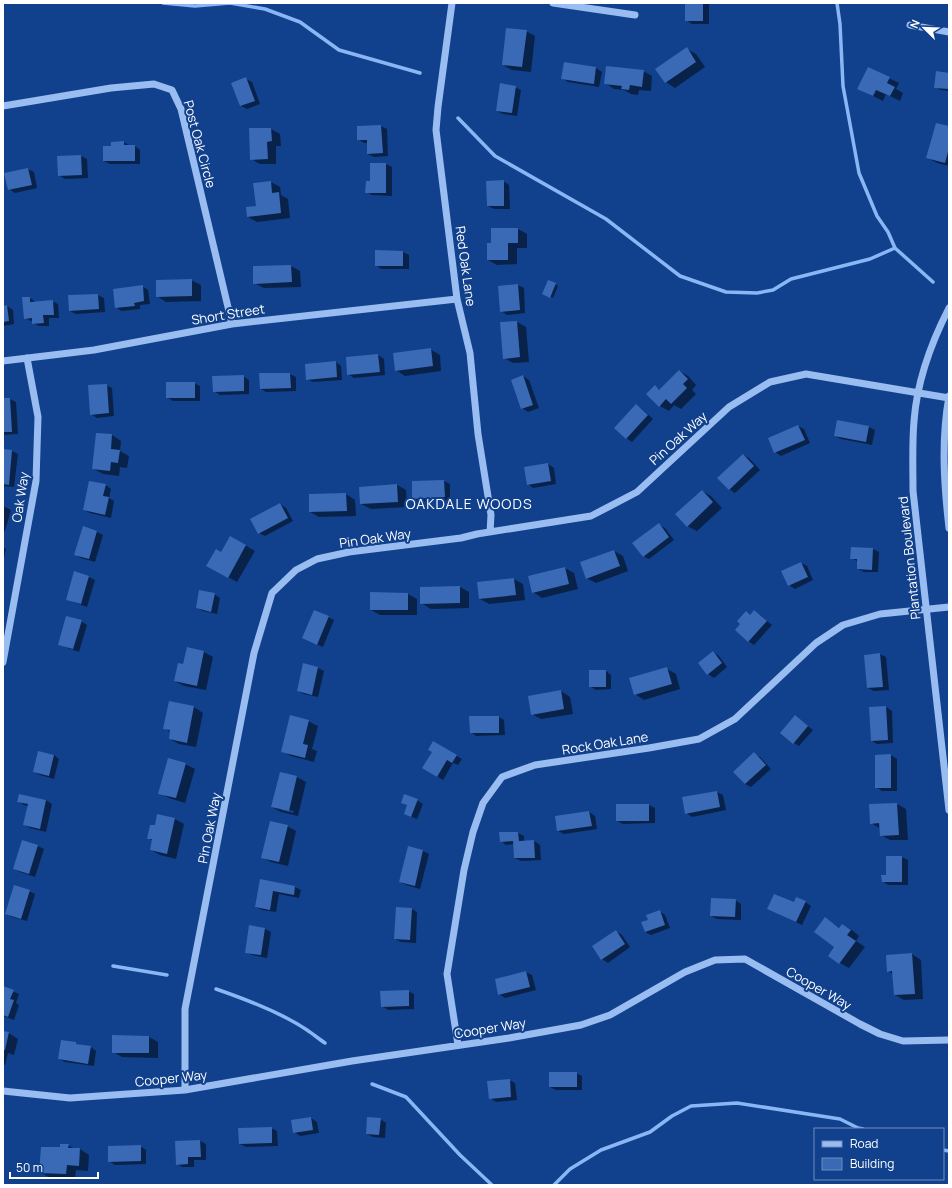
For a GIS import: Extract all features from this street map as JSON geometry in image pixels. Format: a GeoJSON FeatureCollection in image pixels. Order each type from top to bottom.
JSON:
{"type":"FeatureCollection","features":[{"type":"Feature","properties":{"kind":"street","name":"Red Oak Lane"},"geometry":{"type":"LineString","coordinates":[[452,3],[436,130],[457,299],[470,353],[478,434],[491,515],[490,532]]}},
{"type":"Feature","properties":{"kind":"street"},"geometry":{"type":"LineString","coordinates":[[553,3],[635,15]]}},
{"type":"Feature","properties":{"kind":"street"},"geometry":{"type":"LineString","coordinates":[[910,26],[949,32]]}},
{"type":"Feature","properties":{"kind":"street","name":"Post Oak Circle"},"geometry":{"type":"LineString","coordinates":[[3,106],[111,88],[154,84],[172,90],[181,109],[232,324]]}},
{"type":"Feature","properties":{"kind":"street","name":"Short Street"},"geometry":{"type":"LineString","coordinates":[[3,361],[94,350],[232,324],[457,299]]}},
{"type":"Feature","properties":{"kind":"street","name":"Plantation Boulevard"},"geometry":{"type":"LineString","coordinates":[[949,308],[929,353],[922,373],[914,419],[912,443],[913,491],[946,750],[949,810]]}},
{"type":"Feature","properties":{"kind":"street","name":"Oak Way"},"geometry":{"type":"LineString","coordinates":[[3,662],[36,481],[38,417],[26,358]]}},
{"type":"Feature","properties":{"kind":"street","name":"Pin Oak Way"},"geometry":{"type":"LineString","coordinates":[[185,1090],[185,1009],[254,653],[272,592],[296,570],[317,559],[349,552],[461,538],[477,534],[591,516],[637,492],[729,408],[770,382],[806,374],[949,397]]}},
{"type":"Feature","properties":{"kind":"street"},"geometry":{"type":"LineString","coordinates":[[949,397],[943,444],[944,488],[949,528]]}},
{"type":"Feature","properties":{"kind":"street","name":"Rock Oak Lane"},"geometry":{"type":"LineString","coordinates":[[458,1045],[447,974],[464,870],[473,832],[484,803],[502,777],[535,765],[699,739],[734,719],[816,643],[842,624],[880,614],[949,607]]}},
{"type":"Feature","properties":{"kind":"street","name":"Cooper Way"},"geometry":{"type":"LineString","coordinates":[[3,1092],[70,1098],[185,1090],[314,1067],[509,1038],[581,1024],[610,1015],[685,972],[715,960],[745,959],[880,1034],[903,1041],[949,1040]]}},
{"type":"Feature","properties":{"kind":"building"},"geometry":{"type":"Polygon","coordinates":[[[685,3],[703,3],[703,21],[685,21],[685,3]]]}},
{"type":"Feature","properties":{"kind":"building"},"geometry":{"type":"Polygon","coordinates":[[[506,28],[527,30],[522,67],[502,65],[506,28]]]}},
{"type":"Feature","properties":{"kind":"building"},"geometry":{"type":"Polygon","coordinates":[[[687,47],[696,62],[665,83],[655,69],[687,47]]]}},
{"type":"Feature","properties":{"kind":"building"},"geometry":{"type":"Polygon","coordinates":[[[564,62],[596,67],[594,84],[561,79],[564,62]]]}},
{"type":"Feature","properties":{"kind":"building"},"geometry":{"type":"Polygon","coordinates":[[[606,66],[644,70],[642,87],[630,85],[629,90],[621,89],[622,86],[604,84],[606,66]]]}},
{"type":"Feature","properties":{"kind":"building"},"geometry":{"type":"Polygon","coordinates":[[[868,67],[890,77],[887,83],[895,87],[890,96],[876,90],[873,96],[857,89],[868,67]]]}},
{"type":"Feature","properties":{"kind":"building"},"geometry":{"type":"Polygon","coordinates":[[[936,71],[949,73],[949,89],[934,88],[936,71]]]}},
{"type":"Feature","properties":{"kind":"building"},"geometry":{"type":"Polygon","coordinates":[[[246,77],[255,101],[240,106],[231,83],[246,77]]]}},
{"type":"Feature","properties":{"kind":"building"},"geometry":{"type":"Polygon","coordinates":[[[500,83],[516,86],[512,113],[496,111],[500,83]]]}},
{"type":"Feature","properties":{"kind":"building"},"geometry":{"type":"Polygon","coordinates":[[[936,123],[949,126],[949,148],[945,163],[926,158],[936,123]]]}},
{"type":"Feature","properties":{"kind":"building"},"geometry":{"type":"Polygon","coordinates":[[[381,125],[383,153],[367,154],[367,140],[357,140],[357,126],[381,125]]]}},
{"type":"Feature","properties":{"kind":"building"},"geometry":{"type":"Polygon","coordinates":[[[249,128],[271,128],[272,141],[267,142],[268,159],[250,160],[249,128]]]}},
{"type":"Feature","properties":{"kind":"building"},"geometry":{"type":"Polygon","coordinates":[[[124,141],[124,145],[135,145],[135,161],[103,161],[103,146],[111,146],[111,142],[124,141]]]}},
{"type":"Feature","properties":{"kind":"building"},"geometry":{"type":"Polygon","coordinates":[[[81,155],[82,175],[58,176],[57,156],[81,155]]]}},
{"type":"Feature","properties":{"kind":"building"},"geometry":{"type":"Polygon","coordinates":[[[370,163],[386,163],[386,193],[365,193],[366,181],[370,181],[370,163]]]}},
{"type":"Feature","properties":{"kind":"building"},"geometry":{"type":"Polygon","coordinates":[[[28,168],[32,185],[8,190],[4,173],[28,168]]]}},
{"type":"Feature","properties":{"kind":"building"},"geometry":{"type":"Polygon","coordinates":[[[504,180],[504,206],[487,206],[486,181],[504,180]]]}},
{"type":"Feature","properties":{"kind":"building"},"geometry":{"type":"Polygon","coordinates":[[[271,181],[272,193],[279,192],[281,213],[247,217],[246,207],[256,206],[253,183],[271,181]]]}},
{"type":"Feature","properties":{"kind":"building"},"geometry":{"type":"Polygon","coordinates":[[[491,228],[518,228],[518,243],[508,243],[508,260],[487,260],[487,243],[491,243],[491,228]]]}},
{"type":"Feature","properties":{"kind":"building"},"geometry":{"type":"Polygon","coordinates":[[[375,250],[403,251],[403,266],[375,266],[375,250]]]}},
{"type":"Feature","properties":{"kind":"building"},"geometry":{"type":"Polygon","coordinates":[[[291,265],[292,282],[253,284],[253,266],[291,265]]]}},
{"type":"Feature","properties":{"kind":"building"},"geometry":{"type":"Polygon","coordinates":[[[192,279],[192,296],[156,297],[156,280],[192,279]]]}},
{"type":"Feature","properties":{"kind":"building"},"geometry":{"type":"Polygon","coordinates":[[[548,280],[556,283],[550,298],[542,294],[548,280]]]}},
{"type":"Feature","properties":{"kind":"building"},"geometry":{"type":"Polygon","coordinates":[[[518,284],[520,310],[500,312],[498,286],[518,284]]]}},
{"type":"Feature","properties":{"kind":"building"},"geometry":{"type":"Polygon","coordinates":[[[143,285],[144,301],[134,303],[135,306],[115,308],[113,289],[143,285]]]}},
{"type":"Feature","properties":{"kind":"building"},"geometry":{"type":"Polygon","coordinates":[[[98,294],[99,309],[69,311],[68,295],[98,294]]]}},
{"type":"Feature","properties":{"kind":"building"},"geometry":{"type":"Polygon","coordinates":[[[22,297],[30,297],[30,302],[53,300],[54,315],[43,315],[44,323],[32,324],[32,318],[24,319],[22,297]]]}},
{"type":"Feature","properties":{"kind":"building"},"geometry":{"type":"Polygon","coordinates":[[[7,305],[9,321],[3,322],[3,306],[7,305]]]}},
{"type":"Feature","properties":{"kind":"building"},"geometry":{"type":"Polygon","coordinates":[[[517,321],[520,357],[503,359],[500,322],[517,321]]]}},
{"type":"Feature","properties":{"kind":"building"},"geometry":{"type":"Polygon","coordinates":[[[431,348],[433,366],[395,371],[393,353],[431,348]]]}},
{"type":"Feature","properties":{"kind":"building"},"geometry":{"type":"Polygon","coordinates":[[[378,354],[380,372],[347,375],[346,357],[378,354]]]}},
{"type":"Feature","properties":{"kind":"building"},"geometry":{"type":"Polygon","coordinates":[[[336,361],[337,377],[306,380],[305,364],[336,361]]]}},
{"type":"Feature","properties":{"kind":"building"},"geometry":{"type":"Polygon","coordinates":[[[679,370],[688,379],[683,384],[687,388],[671,404],[666,399],[659,407],[646,394],[655,385],[659,390],[679,370]]]}},
{"type":"Feature","properties":{"kind":"building"},"geometry":{"type":"Polygon","coordinates":[[[259,373],[290,373],[291,388],[260,389],[259,373]]]}},
{"type":"Feature","properties":{"kind":"building"},"geometry":{"type":"Polygon","coordinates":[[[244,375],[244,391],[213,392],[212,376],[244,375]]]}},
{"type":"Feature","properties":{"kind":"building"},"geometry":{"type":"Polygon","coordinates":[[[523,375],[533,405],[521,409],[511,380],[523,375]]]}},
{"type":"Feature","properties":{"kind":"building"},"geometry":{"type":"Polygon","coordinates":[[[166,382],[195,382],[195,398],[166,398],[166,382]]]}},
{"type":"Feature","properties":{"kind":"building"},"geometry":{"type":"Polygon","coordinates":[[[107,384],[109,413],[90,415],[88,385],[107,384]]]}},
{"type":"Feature","properties":{"kind":"building"},"geometry":{"type":"Polygon","coordinates":[[[3,398],[10,398],[12,432],[3,432],[3,398]]]}},
{"type":"Feature","properties":{"kind":"building"},"geometry":{"type":"Polygon","coordinates":[[[636,404],[648,415],[626,439],[614,428],[636,404]]]}},
{"type":"Feature","properties":{"kind":"building"},"geometry":{"type":"Polygon","coordinates":[[[837,420],[869,426],[866,442],[834,436],[837,420]]]}},
{"type":"Feature","properties":{"kind":"building"},"geometry":{"type":"Polygon","coordinates":[[[798,425],[805,440],[774,453],[768,438],[798,425]]]}},
{"type":"Feature","properties":{"kind":"building"},"geometry":{"type":"Polygon","coordinates":[[[96,433],[112,434],[111,449],[120,450],[118,463],[111,462],[110,471],[92,469],[96,433]]]}},
{"type":"Feature","properties":{"kind":"building"},"geometry":{"type":"Polygon","coordinates":[[[3,449],[12,450],[9,485],[3,484],[3,449]]]}},
{"type":"Feature","properties":{"kind":"building"},"geometry":{"type":"Polygon","coordinates":[[[743,454],[754,466],[729,490],[717,478],[743,454]]]}},
{"type":"Feature","properties":{"kind":"building"},"geometry":{"type":"Polygon","coordinates":[[[548,463],[551,481],[527,485],[524,467],[548,463]]]}},
{"type":"Feature","properties":{"kind":"building"},"geometry":{"type":"Polygon","coordinates":[[[444,480],[445,497],[412,499],[412,481],[444,480]]]}},
{"type":"Feature","properties":{"kind":"building"},"geometry":{"type":"Polygon","coordinates":[[[89,481],[106,484],[103,496],[109,497],[105,515],[83,510],[89,481]]]}},
{"type":"Feature","properties":{"kind":"building"},"geometry":{"type":"Polygon","coordinates":[[[397,484],[398,502],[360,504],[359,487],[397,484]]]}},
{"type":"Feature","properties":{"kind":"building"},"geometry":{"type":"Polygon","coordinates":[[[702,490],[713,502],[687,527],[675,514],[702,490]]]}},
{"type":"Feature","properties":{"kind":"building"},"geometry":{"type":"Polygon","coordinates":[[[346,493],[347,511],[309,512],[309,494],[346,493]]]}},
{"type":"Feature","properties":{"kind":"building"},"geometry":{"type":"Polygon","coordinates":[[[280,503],[288,518],[258,534],[250,519],[280,503]]]}},
{"type":"Feature","properties":{"kind":"building"},"geometry":{"type":"Polygon","coordinates":[[[659,523],[669,537],[643,557],[632,543],[659,523]]]}},
{"type":"Feature","properties":{"kind":"building"},"geometry":{"type":"Polygon","coordinates":[[[83,526],[97,531],[89,559],[74,555],[83,526]]]}},
{"type":"Feature","properties":{"kind":"building"},"geometry":{"type":"Polygon","coordinates":[[[230,536],[246,545],[228,578],[206,566],[216,549],[221,552],[230,536]]]}},
{"type":"Feature","properties":{"kind":"building"},"geometry":{"type":"Polygon","coordinates":[[[851,547],[873,548],[872,570],[857,569],[857,559],[850,559],[851,547]]]}},
{"type":"Feature","properties":{"kind":"building"},"geometry":{"type":"Polygon","coordinates":[[[614,550],[620,566],[586,579],[580,562],[614,550]]]}},
{"type":"Feature","properties":{"kind":"building"},"geometry":{"type":"Polygon","coordinates":[[[801,562],[808,577],[788,586],[781,571],[801,562]]]}},
{"type":"Feature","properties":{"kind":"building"},"geometry":{"type":"Polygon","coordinates":[[[565,567],[569,584],[532,593],[528,576],[565,567]]]}},
{"type":"Feature","properties":{"kind":"building"},"geometry":{"type":"Polygon","coordinates":[[[74,571],[89,576],[81,604],[66,600],[74,571]]]}},
{"type":"Feature","properties":{"kind":"building"},"geometry":{"type":"Polygon","coordinates":[[[514,578],[516,595],[479,599],[477,582],[514,578]]]}},
{"type":"Feature","properties":{"kind":"building"},"geometry":{"type":"Polygon","coordinates":[[[460,586],[460,603],[420,604],[420,587],[460,586]]]}},
{"type":"Feature","properties":{"kind":"building"},"geometry":{"type":"Polygon","coordinates":[[[199,590],[215,593],[211,612],[196,608],[199,590]]]}},
{"type":"Feature","properties":{"kind":"building"},"geometry":{"type":"Polygon","coordinates":[[[370,592],[408,593],[408,610],[370,610],[370,592]]]}},
{"type":"Feature","properties":{"kind":"building"},"geometry":{"type":"Polygon","coordinates":[[[314,610],[329,616],[317,645],[302,638],[314,610]]]}},
{"type":"Feature","properties":{"kind":"building"},"geometry":{"type":"Polygon","coordinates":[[[754,610],[767,621],[748,642],[735,630],[740,624],[737,621],[746,611],[750,615],[754,610]]]}},
{"type":"Feature","properties":{"kind":"building"},"geometry":{"type":"Polygon","coordinates":[[[66,616],[82,620],[73,649],[58,645],[66,616]]]}},
{"type":"Feature","properties":{"kind":"building"},"geometry":{"type":"Polygon","coordinates":[[[187,647],[204,651],[197,686],[174,681],[178,663],[183,664],[187,647]]]}},
{"type":"Feature","properties":{"kind":"building"},"geometry":{"type":"Polygon","coordinates":[[[713,651],[722,663],[707,675],[698,663],[713,651]]]}},
{"type":"Feature","properties":{"kind":"building"},"geometry":{"type":"Polygon","coordinates":[[[880,653],[883,687],[867,688],[864,655],[880,653]]]}},
{"type":"Feature","properties":{"kind":"building"},"geometry":{"type":"Polygon","coordinates":[[[303,663],[318,667],[312,695],[297,691],[303,663]]]}},
{"type":"Feature","properties":{"kind":"building"},"geometry":{"type":"Polygon","coordinates":[[[667,667],[672,684],[634,695],[629,678],[667,667]]]}},
{"type":"Feature","properties":{"kind":"building"},"geometry":{"type":"Polygon","coordinates":[[[589,670],[606,670],[606,687],[589,687],[589,670]]]}},
{"type":"Feature","properties":{"kind":"building"},"geometry":{"type":"Polygon","coordinates":[[[561,690],[564,709],[531,715],[528,696],[561,690]]]}},
{"type":"Feature","properties":{"kind":"building"},"geometry":{"type":"Polygon","coordinates":[[[169,701],[194,706],[187,743],[169,739],[170,730],[163,729],[169,701]]]}},
{"type":"Feature","properties":{"kind":"building"},"geometry":{"type":"Polygon","coordinates":[[[886,706],[888,740],[871,741],[869,707],[886,706]]]}},
{"type":"Feature","properties":{"kind":"building"},"geometry":{"type":"Polygon","coordinates":[[[290,715],[309,720],[303,744],[308,745],[305,758],[281,752],[290,715]]]}},
{"type":"Feature","properties":{"kind":"building"},"geometry":{"type":"Polygon","coordinates":[[[795,715],[808,726],[793,744],[780,733],[795,715]]]}},
{"type":"Feature","properties":{"kind":"building"},"geometry":{"type":"Polygon","coordinates":[[[469,716],[499,716],[499,733],[470,733],[469,716]]]}},
{"type":"Feature","properties":{"kind":"building"},"geometry":{"type":"Polygon","coordinates":[[[433,741],[457,755],[452,763],[447,760],[437,777],[422,768],[432,752],[428,750],[433,741]]]}},
{"type":"Feature","properties":{"kind":"building"},"geometry":{"type":"Polygon","coordinates":[[[38,751],[54,755],[49,776],[33,772],[38,751]]]}},
{"type":"Feature","properties":{"kind":"building"},"geometry":{"type":"Polygon","coordinates":[[[754,752],[766,765],[745,784],[733,772],[754,752]]]}},
{"type":"Feature","properties":{"kind":"building"},"geometry":{"type":"Polygon","coordinates":[[[891,754],[891,788],[875,788],[875,755],[891,754]]]}},
{"type":"Feature","properties":{"kind":"building"},"geometry":{"type":"Polygon","coordinates":[[[168,758],[186,763],[176,798],[158,794],[168,758]]]}},
{"type":"Feature","properties":{"kind":"building"},"geometry":{"type":"Polygon","coordinates":[[[280,772],[297,776],[289,811],[271,807],[280,772]]]}},
{"type":"Feature","properties":{"kind":"building"},"geometry":{"type":"Polygon","coordinates":[[[717,791],[720,807],[685,814],[682,797],[717,791]]]}},
{"type":"Feature","properties":{"kind":"building"},"geometry":{"type":"Polygon","coordinates":[[[19,794],[46,800],[40,829],[23,825],[28,804],[17,802],[19,794]]]}},
{"type":"Feature","properties":{"kind":"building"},"geometry":{"type":"Polygon","coordinates":[[[404,794],[418,799],[411,817],[404,814],[407,805],[401,803],[404,794]]]}},
{"type":"Feature","properties":{"kind":"building"},"geometry":{"type":"Polygon","coordinates":[[[897,803],[899,835],[880,836],[879,823],[870,824],[869,804],[897,803]]]}},
{"type":"Feature","properties":{"kind":"building"},"geometry":{"type":"Polygon","coordinates":[[[616,804],[649,804],[649,821],[616,821],[616,804]]]}},
{"type":"Feature","properties":{"kind":"building"},"geometry":{"type":"Polygon","coordinates":[[[589,811],[592,826],[557,831],[555,816],[589,811]]]}},
{"type":"Feature","properties":{"kind":"building"},"geometry":{"type":"Polygon","coordinates":[[[157,814],[175,818],[167,854],[150,850],[152,839],[147,839],[150,825],[155,825],[157,814]]]}},
{"type":"Feature","properties":{"kind":"building"},"geometry":{"type":"Polygon","coordinates":[[[270,821],[288,825],[279,862],[261,858],[270,821]]]}},
{"type":"Feature","properties":{"kind":"building"},"geometry":{"type":"Polygon","coordinates":[[[499,832],[518,832],[519,841],[534,840],[535,858],[514,858],[513,841],[500,842],[499,832]]]}},
{"type":"Feature","properties":{"kind":"building"},"geometry":{"type":"Polygon","coordinates":[[[22,840],[38,845],[29,874],[13,869],[22,840]]]}},
{"type":"Feature","properties":{"kind":"building"},"geometry":{"type":"Polygon","coordinates":[[[408,846],[423,850],[415,886],[399,882],[408,846]]]}},
{"type":"Feature","properties":{"kind":"building"},"geometry":{"type":"Polygon","coordinates":[[[886,856],[902,856],[902,882],[882,882],[881,875],[886,875],[886,856]]]}},
{"type":"Feature","properties":{"kind":"building"},"geometry":{"type":"Polygon","coordinates":[[[260,879],[295,886],[294,895],[273,891],[270,910],[255,907],[260,879]]]}},
{"type":"Feature","properties":{"kind":"building"},"geometry":{"type":"Polygon","coordinates":[[[14,885],[30,890],[21,919],[5,914],[14,885]]]}},
{"type":"Feature","properties":{"kind":"building"},"geometry":{"type":"Polygon","coordinates":[[[774,894],[794,902],[796,897],[806,901],[796,922],[767,909],[774,894]]]}},
{"type":"Feature","properties":{"kind":"building"},"geometry":{"type":"Polygon","coordinates":[[[711,898],[736,899],[735,917],[710,916],[711,898]]]}},
{"type":"Feature","properties":{"kind":"building"},"geometry":{"type":"Polygon","coordinates":[[[396,907],[412,908],[410,940],[394,939],[396,907]]]}},
{"type":"Feature","properties":{"kind":"building"},"geometry":{"type":"Polygon","coordinates":[[[660,910],[665,925],[645,932],[641,922],[648,920],[646,915],[660,910]]]}},
{"type":"Feature","properties":{"kind":"building"},"geometry":{"type":"Polygon","coordinates":[[[825,917],[839,928],[842,924],[851,930],[847,935],[856,941],[839,964],[828,956],[834,947],[814,932],[825,917]]]}},
{"type":"Feature","properties":{"kind":"building"},"geometry":{"type":"Polygon","coordinates":[[[249,925],[265,928],[261,955],[245,953],[249,925]]]}},
{"type":"Feature","properties":{"kind":"building"},"geometry":{"type":"Polygon","coordinates":[[[616,930],[625,944],[601,960],[592,946],[616,930]]]}},
{"type":"Feature","properties":{"kind":"building"},"geometry":{"type":"Polygon","coordinates":[[[912,953],[915,994],[894,995],[892,971],[887,972],[886,955],[912,953]]]}},
{"type":"Feature","properties":{"kind":"building"},"geometry":{"type":"Polygon","coordinates":[[[526,971],[530,987],[498,995],[495,979],[526,971]]]}},
{"type":"Feature","properties":{"kind":"building"},"geometry":{"type":"Polygon","coordinates":[[[3,986],[14,990],[10,999],[14,1000],[8,1017],[3,1015],[3,986]]]}},
{"type":"Feature","properties":{"kind":"building"},"geometry":{"type":"Polygon","coordinates":[[[409,990],[409,1006],[381,1007],[380,991],[409,990]]]}},
{"type":"Feature","properties":{"kind":"building"},"geometry":{"type":"Polygon","coordinates":[[[3,1031],[9,1032],[5,1050],[3,1050],[3,1031]]]}},
{"type":"Feature","properties":{"kind":"building"},"geometry":{"type":"Polygon","coordinates":[[[112,1035],[149,1036],[149,1053],[112,1053],[112,1035]]]}},
{"type":"Feature","properties":{"kind":"building"},"geometry":{"type":"Polygon","coordinates":[[[61,1040],[91,1046],[88,1064],[58,1059],[61,1040]]]}},
{"type":"Feature","properties":{"kind":"building"},"geometry":{"type":"Polygon","coordinates":[[[549,1072],[577,1072],[577,1087],[549,1087],[549,1072]]]}},
{"type":"Feature","properties":{"kind":"building"},"geometry":{"type":"Polygon","coordinates":[[[510,1079],[511,1097],[489,1099],[487,1081],[510,1079]]]}},
{"type":"Feature","properties":{"kind":"building"},"geometry":{"type":"Polygon","coordinates":[[[311,1117],[313,1130],[293,1133],[291,1120],[311,1117]]]}},
{"type":"Feature","properties":{"kind":"building"},"geometry":{"type":"Polygon","coordinates":[[[367,1117],[381,1118],[379,1135],[366,1134],[367,1117]]]}},
{"type":"Feature","properties":{"kind":"building"},"geometry":{"type":"Polygon","coordinates":[[[272,1127],[272,1143],[239,1144],[238,1128],[272,1127]]]}},
{"type":"Feature","properties":{"kind":"building"},"geometry":{"type":"Polygon","coordinates":[[[200,1140],[201,1157],[188,1157],[188,1164],[176,1165],[175,1141],[200,1140]]]}},
{"type":"Feature","properties":{"kind":"building"},"geometry":{"type":"Polygon","coordinates":[[[60,1144],[69,1144],[68,1148],[80,1148],[79,1166],[67,1165],[66,1174],[39,1173],[41,1147],[60,1147],[60,1144]]]}},
{"type":"Feature","properties":{"kind":"building"},"geometry":{"type":"Polygon","coordinates":[[[141,1145],[141,1161],[108,1162],[108,1146],[141,1145]]]}},
{"type":"Feature","properties":{"kind":"waterway"},"geometry":{"type":"LineString","coordinates":[[163,3],[195,6],[230,3],[265,9],[300,22],[339,50],[420,73]]}},
{"type":"Feature","properties":{"kind":"waterway"},"geometry":{"type":"LineString","coordinates":[[837,3],[840,24],[843,86],[859,173],[877,216],[888,232],[895,248],[933,282]]}},
{"type":"Feature","properties":{"kind":"waterway"},"geometry":{"type":"LineString","coordinates":[[458,118],[495,156],[606,219],[680,276],[726,292],[757,293],[773,290],[791,279],[870,259],[895,248]]}},
{"type":"Feature","properties":{"kind":"waterway"},"geometry":{"type":"LineString","coordinates":[[113,966],[167,975]]}},
{"type":"Feature","properties":{"kind":"waterway"},"geometry":{"type":"LineString","coordinates":[[216,989],[275,1012],[307,1030],[325,1043]]}},
{"type":"Feature","properties":{"kind":"waterway"},"geometry":{"type":"LineString","coordinates":[[372,1084],[406,1097],[460,1155],[492,1185]]}},
{"type":"Feature","properties":{"kind":"waterway"},"geometry":{"type":"LineString","coordinates":[[554,1185],[570,1169],[601,1150],[650,1132],[672,1116],[691,1106],[737,1103],[840,1119],[858,1128]]}},
{"type":"Feature","properties":{"kind":"waterway"},"geometry":{"type":"LineString","coordinates":[[944,1150],[949,1151]]}},
{"type":"Feature","properties":{"kind":"district","name":"OAKDALE WOODS"},"geometry":{"type":"Point","coordinates":[469,503]}}]}
